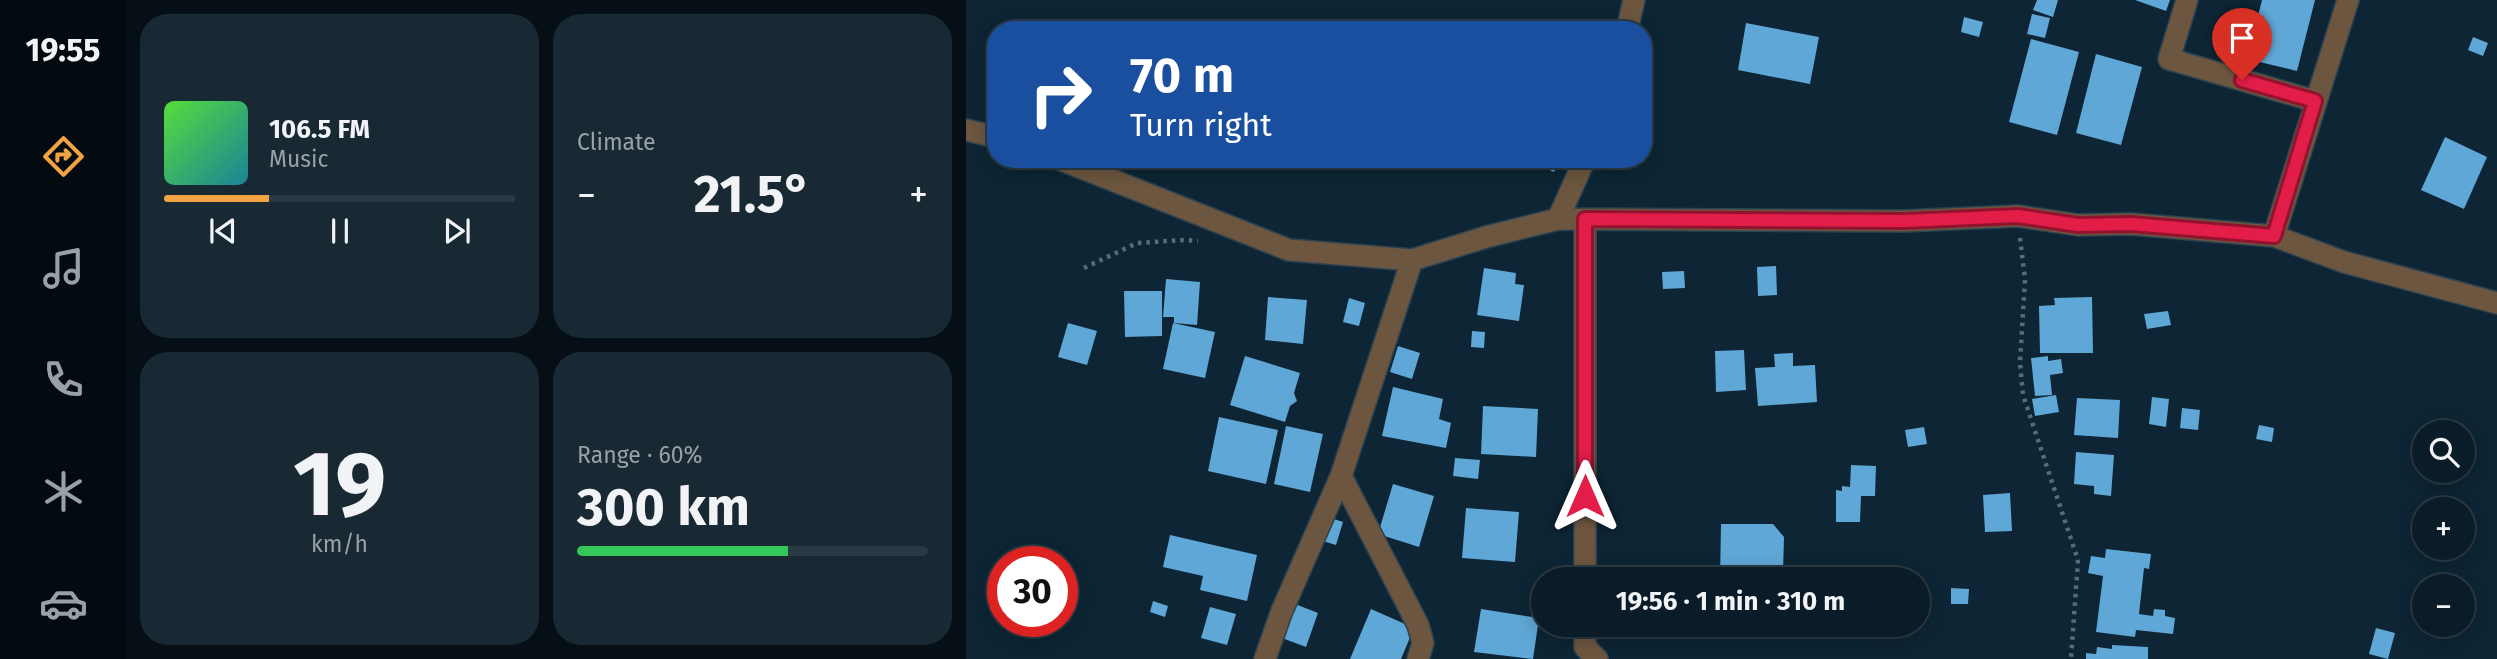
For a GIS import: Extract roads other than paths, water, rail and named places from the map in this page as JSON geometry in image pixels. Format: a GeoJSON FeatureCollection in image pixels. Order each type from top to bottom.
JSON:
{"type":"FeatureCollection","features":[{"type":"Feature","properties":{"kind":"street"},"geometry":{"type":"LineString","coordinates":[[1629,21],[1634,0]]}},
{"type":"Feature","properties":{"kind":"street"},"geometry":{"type":"LineString","coordinates":[[2187,0],[2169,58],[2315,101]]}},
{"type":"Feature","properties":{"kind":"street"},"geometry":{"type":"LineString","coordinates":[[2274,236],[2348,0]]}},
{"type":"Feature","properties":{"kind":"street"},"geometry":{"type":"LineString","coordinates":[[966,130],[987,135]]}},
{"type":"Feature","properties":{"kind":"street"},"geometry":{"type":"LineString","coordinates":[[1082,168],[1289,250],[1412,260],[1486,237],[1558,219],[1904,221],[2018,216],[2078,225],[2131,224],[2274,236],[2344,262],[2497,303]]}},
{"type":"Feature","properties":{"kind":"street"},"geometry":{"type":"LineString","coordinates":[[1558,219],[1581,168]]}},
{"type":"Feature","properties":{"kind":"street"},"geometry":{"type":"LineString","coordinates":[[1585,219],[1585,567]]}},
{"type":"Feature","properties":{"kind":"street"},"geometry":{"type":"LineString","coordinates":[[1265,659],[1281,613],[1341,476],[1412,260]]}},
{"type":"Feature","properties":{"kind":"street"},"geometry":{"type":"LineString","coordinates":[[1341,476],[1418,625],[1423,643],[1418,659]]}},
{"type":"Feature","properties":{"kind":"street"},"geometry":{"type":"LineString","coordinates":[[1585,637],[1585,648],[1597,659]]}}]}
